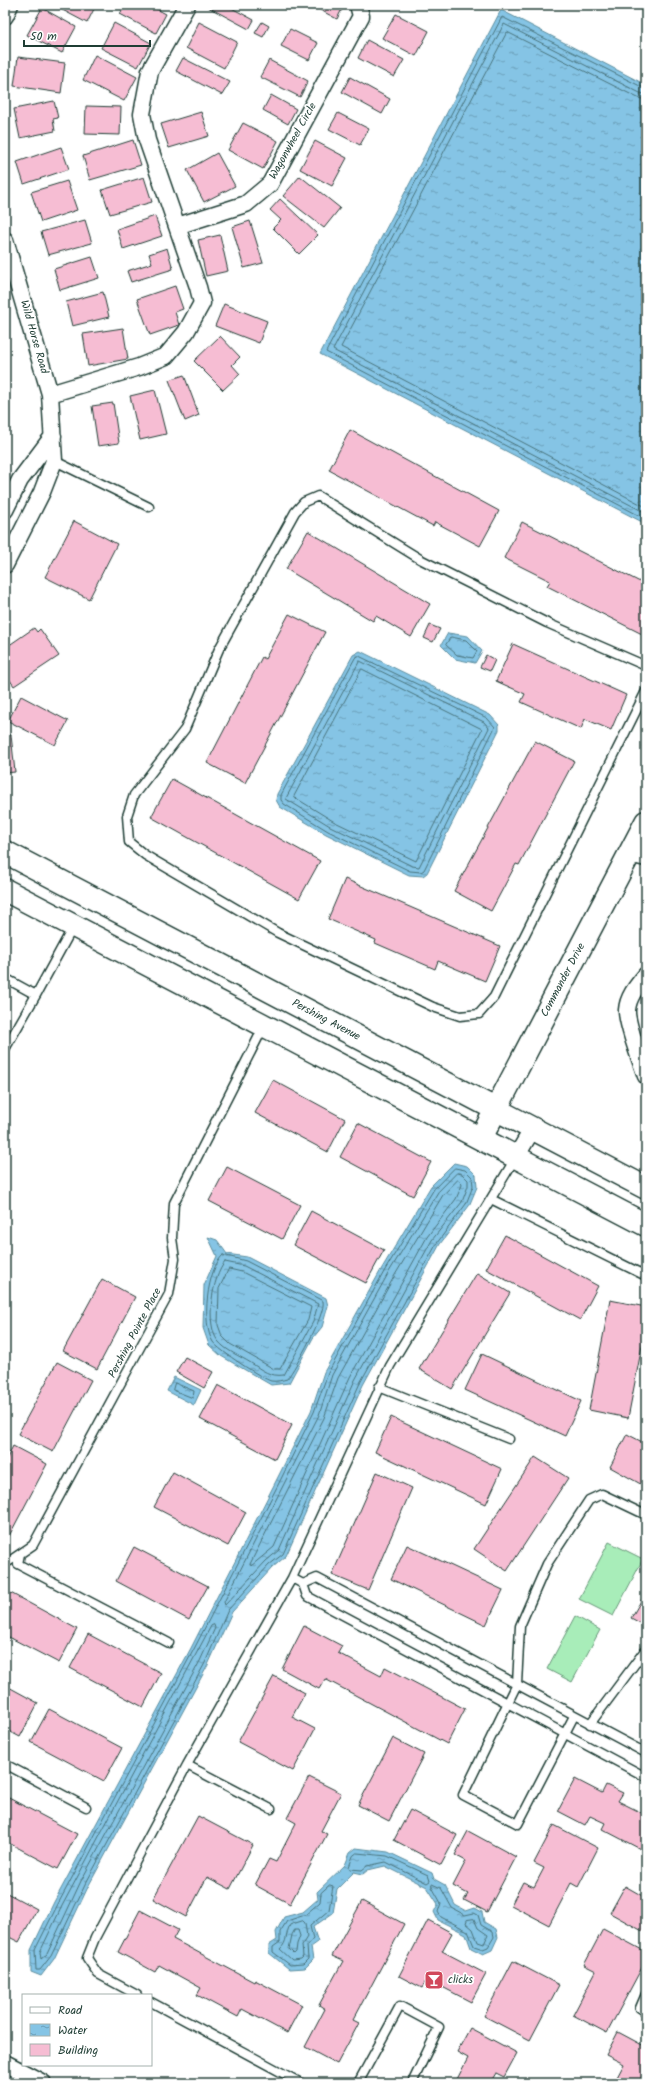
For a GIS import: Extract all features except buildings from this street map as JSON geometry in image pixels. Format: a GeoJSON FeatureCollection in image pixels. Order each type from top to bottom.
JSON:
{"type":"FeatureCollection","features":[{"type":"Feature","properties":{"kind":"street"},"geometry":{"type":"LineString","coordinates":[[5,16],[10,5]]}},
{"type":"Feature","properties":{"kind":"street"},"geometry":{"type":"LineString","coordinates":[[50,394],[139,367],[166,356],[186,332],[202,303],[198,287],[147,140],[142,114],[150,71],[186,5]]}},
{"type":"Feature","properties":{"kind":"street","name":"Wagonwheel Circle"},"geometry":{"type":"LineString","coordinates":[[177,226],[246,204],[270,184],[361,16],[358,5]]}},
{"type":"Feature","properties":{"kind":"street","name":"Wild Horse Road"},"geometry":{"type":"LineString","coordinates":[[5,240],[50,394],[54,461],[42,492],[5,565]]}},
{"type":"Feature","properties":{"kind":"street"},"geometry":{"type":"LineString","coordinates":[[5,510],[20,480],[53,436]]}},
{"type":"Feature","properties":{"kind":"street","name":"Commander Drive"},"geometry":{"type":"LineString","coordinates":[[481,1138],[638,856],[646,822]]}},
{"type":"Feature","properties":{"kind":"street","name":"Pershing Avenue"},"geometry":{"type":"LineString","coordinates":[[5,852],[646,1188]]}},
{"type":"Feature","properties":{"kind":"street"},"geometry":{"type":"LineString","coordinates":[[5,890],[646,1225]]}},
{"type":"Feature","properties":{"kind":"street"},"geometry":{"type":"LineString","coordinates":[[646,975],[632,994],[627,1011],[637,1050],[646,1076]]}},
{"type":"Feature","properties":{"kind":"street"},"geometry":{"type":"LineString","coordinates":[[516,1157],[533,1128]]}},
{"type":"Feature","properties":{"kind":"street"},"geometry":{"type":"LineString","coordinates":[[5,2063],[43,2083]]}},
{"type":"Feature","properties":{"kind":"lane"},"geometry":{"type":"LineString","coordinates":[[39,455],[149,507]]}},
{"type":"Feature","properties":{"kind":"lane"},"geometry":{"type":"LineString","coordinates":[[643,664],[547,623],[420,559],[318,496],[304,502],[295,512],[219,649],[185,729],[134,795],[127,816],[129,842],[145,855],[278,933],[433,1007],[460,1016],[479,1014],[494,997],[646,690]]}},
{"type":"Feature","properties":{"kind":"lane"},"geometry":{"type":"LineString","coordinates":[[5,1049],[74,926]]}},
{"type":"Feature","properties":{"kind":"lane"},"geometry":{"type":"LineString","coordinates":[[5,978],[36,995]]}},
{"type":"Feature","properties":{"kind":"lane","name":"Pershing Pointe Place"},"geometry":{"type":"LineString","coordinates":[[5,1564],[33,1546],[169,1294],[175,1259],[172,1238],[174,1203],[264,1025]]}},
{"type":"Feature","properties":{"kind":"lane"},"geometry":{"type":"LineString","coordinates":[[135,1994],[98,1974],[87,1958],[95,1938],[187,1765],[292,1578],[390,1366],[516,1157]]}},
{"type":"Feature","properties":{"kind":"lane"},"geometry":{"type":"LineString","coordinates":[[491,1199],[646,1276]]}},
{"type":"Feature","properties":{"kind":"lane"},"geometry":{"type":"LineString","coordinates":[[379,1387],[509,1439]]}},
{"type":"Feature","properties":{"kind":"lane"},"geometry":{"type":"LineString","coordinates":[[574,1716],[518,1824],[463,1795],[517,1684],[520,1626],[547,1564],[589,1500],[602,1494],[646,1515]]}},
{"type":"Feature","properties":{"kind":"lane"},"geometry":{"type":"LineString","coordinates":[[20,1554],[18,1564],[169,1643]]}},
{"type":"Feature","properties":{"kind":"lane"},"geometry":{"type":"LineString","coordinates":[[292,1578],[304,1584],[307,1596],[646,1776]]}},
{"type":"Feature","properties":{"kind":"lane"},"geometry":{"type":"LineString","coordinates":[[304,1584],[317,1578],[646,1754]]}},
{"type":"Feature","properties":{"kind":"lane"},"geometry":{"type":"LineString","coordinates":[[590,1724],[646,1649]]}},
{"type":"Feature","properties":{"kind":"lane"},"geometry":{"type":"LineString","coordinates":[[5,1764],[86,1807]]}},
{"type":"Feature","properties":{"kind":"lane"},"geometry":{"type":"LineString","coordinates":[[187,1765],[271,1809]]}},
{"type":"Feature","properties":{"kind":"lane"},"geometry":{"type":"LineString","coordinates":[[646,1994],[640,2008],[646,2012]]}},
{"type":"Feature","properties":{"kind":"lane"},"geometry":{"type":"LineString","coordinates":[[152,2003],[301,2083]]}},
{"type":"Feature","properties":{"kind":"lane"},"geometry":{"type":"LineString","coordinates":[[358,2083],[400,2006],[439,2027],[412,2083]]}},
{"type":"Feature","properties":{"kind":"green space"},"geometry":{"type":"Polygon","coordinates":[[[609,1542],[643,1559],[613,1616],[579,1599],[609,1542]]]}},
{"type":"Feature","properties":{"kind":"green space"},"geometry":{"type":"Polygon","coordinates":[[[575,1616],[600,1630],[572,1682],[547,1669],[575,1616]]]}},
{"type":"Feature","properties":{"kind":"water"},"geometry":{"type":"Polygon","coordinates":[[[501,10],[646,85],[646,524],[320,354],[501,10]]]}},
{"type":"Feature","properties":{"kind":"water"},"geometry":{"type":"Polygon","coordinates":[[[448,633],[468,636],[482,651],[475,663],[455,659],[441,645],[448,633]]]}},
{"type":"Feature","properties":{"kind":"water"},"geometry":{"type":"Polygon","coordinates":[[[360,651],[490,715],[499,725],[499,730],[427,873],[423,876],[409,875],[326,834],[280,807],[276,800],[277,794],[353,655],[360,651]]]}},
{"type":"Feature","properties":{"kind":"water"},"geometry":{"type":"Polygon","coordinates":[[[454,1163],[467,1166],[476,1175],[477,1187],[469,1206],[440,1244],[363,1385],[286,1556],[272,1568],[232,1612],[208,1665],[89,1885],[54,1959],[41,1976],[31,1972],[31,1950],[54,1902],[191,1648],[311,1411],[324,1372],[382,1268],[431,1186],[454,1163]]]}},
{"type":"Feature","properties":{"kind":"water"},"geometry":{"type":"Polygon","coordinates":[[[208,1237],[217,1240],[227,1254],[247,1257],[326,1298],[328,1306],[322,1327],[313,1338],[289,1383],[271,1385],[221,1356],[209,1345],[203,1328],[204,1285],[217,1256],[208,1237]]]}},
{"type":"Feature","properties":{"kind":"water"},"geometry":{"type":"Polygon","coordinates":[[[174,1377],[201,1390],[194,1405],[167,1391],[174,1377]]]}},
{"type":"Feature","properties":{"kind":"water"},"geometry":{"type":"Polygon","coordinates":[[[356,1848],[388,1852],[432,1873],[434,1879],[445,1885],[455,1905],[466,1911],[475,1908],[482,1912],[484,1922],[496,1929],[498,1937],[492,1950],[483,1954],[471,1948],[466,1934],[438,1920],[434,1912],[438,1904],[427,1887],[385,1866],[368,1870],[363,1874],[354,1872],[337,1889],[333,1913],[313,1927],[318,1942],[311,1947],[313,1960],[305,1968],[289,1969],[269,1953],[269,1945],[277,1940],[276,1932],[284,1917],[303,1912],[318,1899],[317,1892],[345,1865],[350,1853],[356,1848]]]}},
{"type":"Feature","properties":{"kind":"place","name":"clicks"},"geometry":{"type":"Point","coordinates":[434,1980]}}]}
